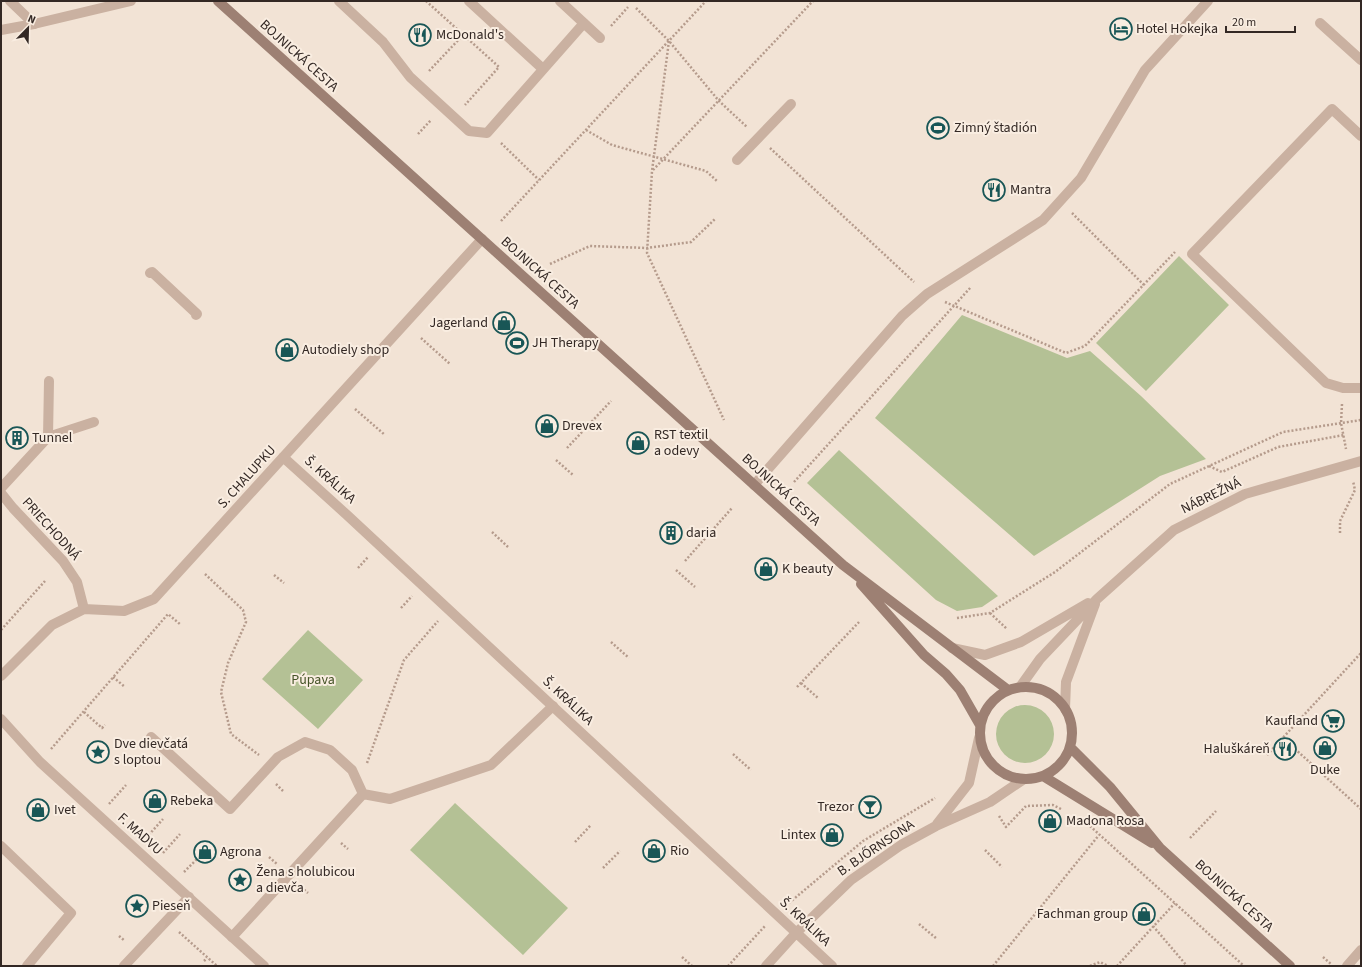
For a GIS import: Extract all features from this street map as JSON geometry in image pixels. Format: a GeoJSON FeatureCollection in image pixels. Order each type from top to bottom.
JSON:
{"type":"FeatureCollection","features":[{"type":"Feature","properties":{"kind":"street"},"geometry":{"type":"LineString","coordinates":[[10,1],[34,24]]}},
{"type":"Feature","properties":{"kind":"street"},"geometry":{"type":"LineString","coordinates":[[1,30],[34,24],[131,1]]}},
{"type":"Feature","properties":{"kind":"street","name":"BOJNICKÁ CESTA"},"geometry":{"type":"LineString","coordinates":[[218,1],[843,565],[1008,690]]}},
{"type":"Feature","properties":{"kind":"street"},"geometry":{"type":"LineString","coordinates":[[339,1],[383,42],[410,77],[469,131],[486,132],[584,23]]}},
{"type":"Feature","properties":{"kind":"street"},"geometry":{"type":"LineString","coordinates":[[469,1],[543,69]]}},
{"type":"Feature","properties":{"kind":"street"},"geometry":{"type":"LineString","coordinates":[[560,1],[600,38]]}},
{"type":"Feature","properties":{"kind":"street"},"geometry":{"type":"LineString","coordinates":[[754,485],[902,316],[927,294],[1043,220],[1081,178],[1145,70],[1208,1]]}},
{"type":"Feature","properties":{"kind":"street"},"geometry":{"type":"LineString","coordinates":[[1320,23],[1360,57]]}},
{"type":"Feature","properties":{"kind":"street"},"geometry":{"type":"LineString","coordinates":[[737,160],[791,104]]}},
{"type":"Feature","properties":{"kind":"street"},"geometry":{"type":"LineString","coordinates":[[1361,136],[1332,109],[1192,254],[1326,383],[1343,388],[1361,388]]}},
{"type":"Feature","properties":{"kind":"street","name":"S. CHALUPKU"},"geometry":{"type":"LineString","coordinates":[[1,676],[52,625],[84,609],[124,610],[154,599],[191,561],[482,239]]}},
{"type":"Feature","properties":{"kind":"street"},"geometry":{"type":"LineString","coordinates":[[150,274],[152,272],[197,314],[196,315]]}},
{"type":"Feature","properties":{"kind":"street"},"geometry":{"type":"LineString","coordinates":[[48,437],[49,381]]}},
{"type":"Feature","properties":{"kind":"street"},"geometry":{"type":"LineString","coordinates":[[1,488],[48,437],[94,422]]}},
{"type":"Feature","properties":{"kind":"street","name":"Š. KRÁLIKA"},"geometry":{"type":"LineString","coordinates":[[284,457],[832,966]]}},
{"type":"Feature","properties":{"kind":"street","name":"NÁBREŽNÁ"},"geometry":{"type":"LineString","coordinates":[[1020,687],[1040,659],[1097,598],[1174,530],[1245,494],[1361,461]]}},
{"type":"Feature","properties":{"kind":"street","name":"PRIECHODNÁ"},"geometry":{"type":"LineString","coordinates":[[1,493],[13,508],[63,561],[77,582],[84,609]]}},
{"type":"Feature","properties":{"kind":"street","name":"BOJNICKÁ CESTA"},"geometry":{"type":"LineString","coordinates":[[843,565],[924,654],[946,674],[967,702],[980,725]]}},
{"type":"Feature","properties":{"kind":"street","name":"NÁBREŽNÁ"},"geometry":{"type":"LineString","coordinates":[[952,648],[985,655],[1021,642],[1097,598]]}},
{"type":"Feature","properties":{"kind":"street","name":"NÁBREŽNÁ"},"geometry":{"type":"LineString","coordinates":[[1065,709],[1066,682],[1097,598]]}},
{"type":"Feature","properties":{"kind":"street"},"geometry":{"type":"LineString","coordinates":[[1020,687],[1031,687],[1051,694],[1065,709],[1072,728],[1070,747],[1058,767],[1043,776],[1034,779],[1024,779],[1005,775],[991,764],[982,749],[979,738],[983,714],[989,704],[997,696],[1008,690],[1020,687]]}},
{"type":"Feature","properties":{"kind":"street"},"geometry":{"type":"LineString","coordinates":[[151,737],[230,809],[278,757],[305,742],[330,750],[352,770],[361,790],[390,799],[491,765],[553,706]]}},
{"type":"Feature","properties":{"kind":"street","name":"F. MADVU"},"geometry":{"type":"LineString","coordinates":[[1,718],[40,762],[264,966]]}},
{"type":"Feature","properties":{"kind":"street","name":"B. BJŐRNSONA"},"geometry":{"type":"LineString","coordinates":[[936,826],[969,783],[979,738]]}},
{"type":"Feature","properties":{"kind":"street","name":"BOJNICKÁ CESTA"},"geometry":{"type":"LineString","coordinates":[[1070,747],[1110,787],[1160,848],[1290,966]]}},
{"type":"Feature","properties":{"kind":"street","name":"BOJNICKÁ CESTA"},"geometry":{"type":"LineString","coordinates":[[1043,776],[1160,848]]}},
{"type":"Feature","properties":{"kind":"street","name":"B. BJŐRNSONA"},"geometry":{"type":"LineString","coordinates":[[766,966],[796,933],[851,880],[901,845],[936,826],[990,802],[1024,779]]}},
{"type":"Feature","properties":{"kind":"street"},"geometry":{"type":"LineString","coordinates":[[232,937],[361,790]]}},
{"type":"Feature","properties":{"kind":"street"},"geometry":{"type":"LineString","coordinates":[[1,846],[71,913],[27,966]]}},
{"type":"Feature","properties":{"kind":"street"},"geometry":{"type":"LineString","coordinates":[[124,966],[189,897]]}},
{"type":"Feature","properties":{"kind":"street"},"geometry":{"type":"LineString","coordinates":[[1347,966],[1361,950]]}},
{"type":"Feature","properties":{"kind":"path"},"geometry":{"type":"LineString","coordinates":[[427,1],[499,67],[465,105],[460,100]]}},
{"type":"Feature","properties":{"kind":"path"},"geometry":{"type":"LineString","coordinates":[[501,221],[706,1]]}},
{"type":"Feature","properties":{"kind":"path"},"geometry":{"type":"LineString","coordinates":[[652,171],[813,1]]}},
{"type":"Feature","properties":{"kind":"path"},"geometry":{"type":"LineString","coordinates":[[600,38],[628,7]]}},
{"type":"Feature","properties":{"kind":"path"},"geometry":{"type":"LineString","coordinates":[[636,8],[668,41],[719,100],[927,294],[1066,353],[1085,346],[1182,244],[1192,254]]}},
{"type":"Feature","properties":{"kind":"path"},"geometry":{"type":"LineString","coordinates":[[668,41],[652,171],[647,253],[724,420]]}},
{"type":"Feature","properties":{"kind":"path"},"geometry":{"type":"LineString","coordinates":[[586,130],[612,145],[706,172],[717,181]]}},
{"type":"Feature","properties":{"kind":"path"},"geometry":{"type":"LineString","coordinates":[[1066,217],[1071,211],[1144,285]]}},
{"type":"Feature","properties":{"kind":"path"},"geometry":{"type":"LineString","coordinates":[[550,264],[590,246],[647,248],[691,242],[715,219]]}},
{"type":"Feature","properties":{"kind":"path"},"geometry":{"type":"LineString","coordinates":[[794,482],[974,285]]}},
{"type":"Feature","properties":{"kind":"path"},"geometry":{"type":"LineString","coordinates":[[421,338],[450,364]]}},
{"type":"Feature","properties":{"kind":"path"},"geometry":{"type":"LineString","coordinates":[[567,448],[611,401]]}},
{"type":"Feature","properties":{"kind":"path"},"geometry":{"type":"LineString","coordinates":[[356,409],[385,435]]}},
{"type":"Feature","properties":{"kind":"path"},"geometry":{"type":"LineString","coordinates":[[956,618],[990,613],[1055,572],[1170,484],[1283,432],[1361,420]]}},
{"type":"Feature","properties":{"kind":"path"},"geometry":{"type":"LineString","coordinates":[[1209,466],[1222,472],[1278,447],[1344,435]]}},
{"type":"Feature","properties":{"kind":"path"},"geometry":{"type":"LineString","coordinates":[[556,460],[572,476]]}},
{"type":"Feature","properties":{"kind":"path"},"geometry":{"type":"LineString","coordinates":[[685,561],[732,508]]}},
{"type":"Feature","properties":{"kind":"path"},"geometry":{"type":"LineString","coordinates":[[492,532],[508,547]]}},
{"type":"Feature","properties":{"kind":"path"},"geometry":{"type":"LineString","coordinates":[[676,570],[695,587]]}},
{"type":"Feature","properties":{"kind":"path"},"geometry":{"type":"LineString","coordinates":[[205,574],[243,610],[246,622],[228,663],[221,692],[231,734],[271,765]]}},
{"type":"Feature","properties":{"kind":"path"},"geometry":{"type":"LineString","coordinates":[[274,575],[284,583]]}},
{"type":"Feature","properties":{"kind":"path"},"geometry":{"type":"LineString","coordinates":[[1,630],[45,581]]}},
{"type":"Feature","properties":{"kind":"path"},"geometry":{"type":"LineString","coordinates":[[361,790],[404,660],[448,609]]}},
{"type":"Feature","properties":{"kind":"path"},"geometry":{"type":"LineString","coordinates":[[40,762],[168,614],[181,625]]}},
{"type":"Feature","properties":{"kind":"path"},"geometry":{"type":"LineString","coordinates":[[797,687],[859,622]]}},
{"type":"Feature","properties":{"kind":"path"},"geometry":{"type":"LineString","coordinates":[[611,642],[629,658]]}},
{"type":"Feature","properties":{"kind":"path"},"geometry":{"type":"LineString","coordinates":[[1267,755],[1361,653]]}},
{"type":"Feature","properties":{"kind":"path"},"geometry":{"type":"LineString","coordinates":[[113,677],[125,687]]}},
{"type":"Feature","properties":{"kind":"path"},"geometry":{"type":"LineString","coordinates":[[801,683],[818,698]]}},
{"type":"Feature","properties":{"kind":"path"},"geometry":{"type":"LineString","coordinates":[[1318,700],[1321,704]]}},
{"type":"Feature","properties":{"kind":"path"},"geometry":{"type":"LineString","coordinates":[[84,712],[102,728],[105,725]]}},
{"type":"Feature","properties":{"kind":"path"},"geometry":{"type":"LineString","coordinates":[[1283,738],[1361,809]]}},
{"type":"Feature","properties":{"kind":"path"},"geometry":{"type":"LineString","coordinates":[[733,754],[751,770]]}},
{"type":"Feature","properties":{"kind":"path"},"geometry":{"type":"LineString","coordinates":[[99,815],[126,785]]}},
{"type":"Feature","properties":{"kind":"path"},"geometry":{"type":"LineString","coordinates":[[990,802],[1006,826],[1026,806],[1053,805],[1067,811]]}},
{"type":"Feature","properties":{"kind":"path"},"geometry":{"type":"LineString","coordinates":[[1190,838],[1216,811]]}},
{"type":"Feature","properties":{"kind":"path"},"geometry":{"type":"LineString","coordinates":[[136,849],[164,819]]}},
{"type":"Feature","properties":{"kind":"path"},"geometry":{"type":"LineString","coordinates":[[1085,822],[1244,966]]}},
{"type":"Feature","properties":{"kind":"path"},"geometry":{"type":"LineString","coordinates":[[575,842],[591,825]]}},
{"type":"Feature","properties":{"kind":"path"},"geometry":{"type":"LineString","coordinates":[[153,864],[180,834]]}},
{"type":"Feature","properties":{"kind":"path"},"geometry":{"type":"LineString","coordinates":[[993,966],[1099,834]]}},
{"type":"Feature","properties":{"kind":"path"},"geometry":{"type":"LineString","coordinates":[[985,850],[1002,867]]}},
{"type":"Feature","properties":{"kind":"path"},"geometry":{"type":"LineString","coordinates":[[603,868],[620,851]]}},
{"type":"Feature","properties":{"kind":"path"},"geometry":{"type":"LineString","coordinates":[[174,884],[202,854]]}},
{"type":"Feature","properties":{"kind":"path"},"geometry":{"type":"LineString","coordinates":[[1117,966],[1175,903]]}},
{"type":"Feature","properties":{"kind":"path"},"geometry":{"type":"LineString","coordinates":[[166,921],[216,966]]}},
{"type":"Feature","properties":{"kind":"path"},"geometry":{"type":"LineString","coordinates":[[919,924],[937,939]]}},
{"type":"Feature","properties":{"kind":"path"},"geometry":{"type":"LineString","coordinates":[[1153,926],[1187,966]]}},
{"type":"Feature","properties":{"kind":"path"},"geometry":{"type":"LineString","coordinates":[[682,957],[692,966]]}},
{"type":"Feature","properties":{"kind":"path"},"geometry":{"type":"LineString","coordinates":[[1322,957],[1333,966]]}},
{"type":"Feature","properties":{"kind":"path"},"geometry":{"type":"LineString","coordinates":[[204,961],[207,958]]}},
{"type":"Feature","properties":{"kind":"path"},"geometry":{"type":"LineString","coordinates":[[1090,966],[1100,962],[1108,966]]}},
{"type":"Feature","properties":{"kind":"green space"},"geometry":{"type":"Polygon","coordinates":[[[1179,256],[1229,305],[1146,391],[1096,343],[1179,256]]]}},
{"type":"Feature","properties":{"kind":"green space"},"geometry":{"type":"Polygon","coordinates":[[[962,315],[1067,358],[1090,351],[1141,396],[1206,459],[1160,476],[1034,556],[875,418],[962,315]]]}},
{"type":"Feature","properties":{"kind":"green space"},"geometry":{"type":"Polygon","coordinates":[[[839,450],[998,596],[982,607],[957,611],[936,600],[807,483],[839,450]]]}},
{"type":"Feature","properties":{"kind":"green space","name":"Púpava"},"geometry":{"type":"Polygon","coordinates":[[[308,630],[363,680],[318,729],[262,679],[308,630]]]}},
{"type":"Feature","properties":{"kind":"green space"},"geometry":{"type":"Polygon","coordinates":[[[1025,705],[1036,707],[1049,718],[1052,723],[1054,734],[1052,745],[1041,758],[1036,761],[1025,763],[1014,761],[1001,750],[998,745],[996,734],[998,723],[1009,710],[1014,707],[1025,705]]]}},
{"type":"Feature","properties":{"kind":"green space"},"geometry":{"type":"Polygon","coordinates":[[[455,803],[568,908],[523,955],[410,850],[455,803]]]}},
{"type":"Feature","properties":{"kind":"place","name":"Hotel Hokejka"},"geometry":{"type":"Point","coordinates":[1121,29]}},
{"type":"Feature","properties":{"kind":"place","name":"McDonald's"},"geometry":{"type":"Point","coordinates":[420,35]}},
{"type":"Feature","properties":{"kind":"place","name":"Zimný štadión"},"geometry":{"type":"Point","coordinates":[938,128]}},
{"type":"Feature","properties":{"kind":"place","name":"Mantra"},"geometry":{"type":"Point","coordinates":[994,190]}},
{"type":"Feature","properties":{"kind":"place","name":"Jagerland"},"geometry":{"type":"Point","coordinates":[504,323]}},
{"type":"Feature","properties":{"kind":"place","name":"JH Therapy"},"geometry":{"type":"Point","coordinates":[517,343]}},
{"type":"Feature","properties":{"kind":"place","name":"Autodiely shop"},"geometry":{"type":"Point","coordinates":[287,350]}},
{"type":"Feature","properties":{"kind":"place","name":"Drevex"},"geometry":{"type":"Point","coordinates":[547,426]}},
{"type":"Feature","properties":{"kind":"place","name":"Tunnel"},"geometry":{"type":"Point","coordinates":[17,438]}},
{"type":"Feature","properties":{"kind":"place","name":"RST textil a odevy"},"geometry":{"type":"Point","coordinates":[638,443]}},
{"type":"Feature","properties":{"kind":"place","name":"daria"},"geometry":{"type":"Point","coordinates":[671,533]}},
{"type":"Feature","properties":{"kind":"place","name":"K beauty"},"geometry":{"type":"Point","coordinates":[766,569]}},
{"type":"Feature","properties":{"kind":"place","name":"Kaufland"},"geometry":{"type":"Point","coordinates":[1333,721]}},
{"type":"Feature","properties":{"kind":"place","name":"Duke"},"geometry":{"type":"Point","coordinates":[1325,748]}},
{"type":"Feature","properties":{"kind":"place","name":"Haluškáreň"},"geometry":{"type":"Point","coordinates":[1285,749]}},
{"type":"Feature","properties":{"kind":"place","name":"Dve dievčatá s loptou"},"geometry":{"type":"Point","coordinates":[98,752]}},
{"type":"Feature","properties":{"kind":"place","name":"Rebeka"},"geometry":{"type":"Point","coordinates":[155,801]}},
{"type":"Feature","properties":{"kind":"place","name":"Trezor"},"geometry":{"type":"Point","coordinates":[870,807]}},
{"type":"Feature","properties":{"kind":"place","name":"Ivet"},"geometry":{"type":"Point","coordinates":[38,810]}},
{"type":"Feature","properties":{"kind":"place","name":"Madona Rosa"},"geometry":{"type":"Point","coordinates":[1050,821]}},
{"type":"Feature","properties":{"kind":"place","name":"Lintex"},"geometry":{"type":"Point","coordinates":[832,835]}},
{"type":"Feature","properties":{"kind":"place","name":"Rio"},"geometry":{"type":"Point","coordinates":[654,851]}},
{"type":"Feature","properties":{"kind":"place","name":"Agrona"},"geometry":{"type":"Point","coordinates":[205,852]}},
{"type":"Feature","properties":{"kind":"place","name":"Žena s holubicou a dievča"},"geometry":{"type":"Point","coordinates":[240,880]}},
{"type":"Feature","properties":{"kind":"place","name":"Pieseň"},"geometry":{"type":"Point","coordinates":[137,906]}},
{"type":"Feature","properties":{"kind":"place","name":"Fachman group"},"geometry":{"type":"Point","coordinates":[1144,914]}}]}
